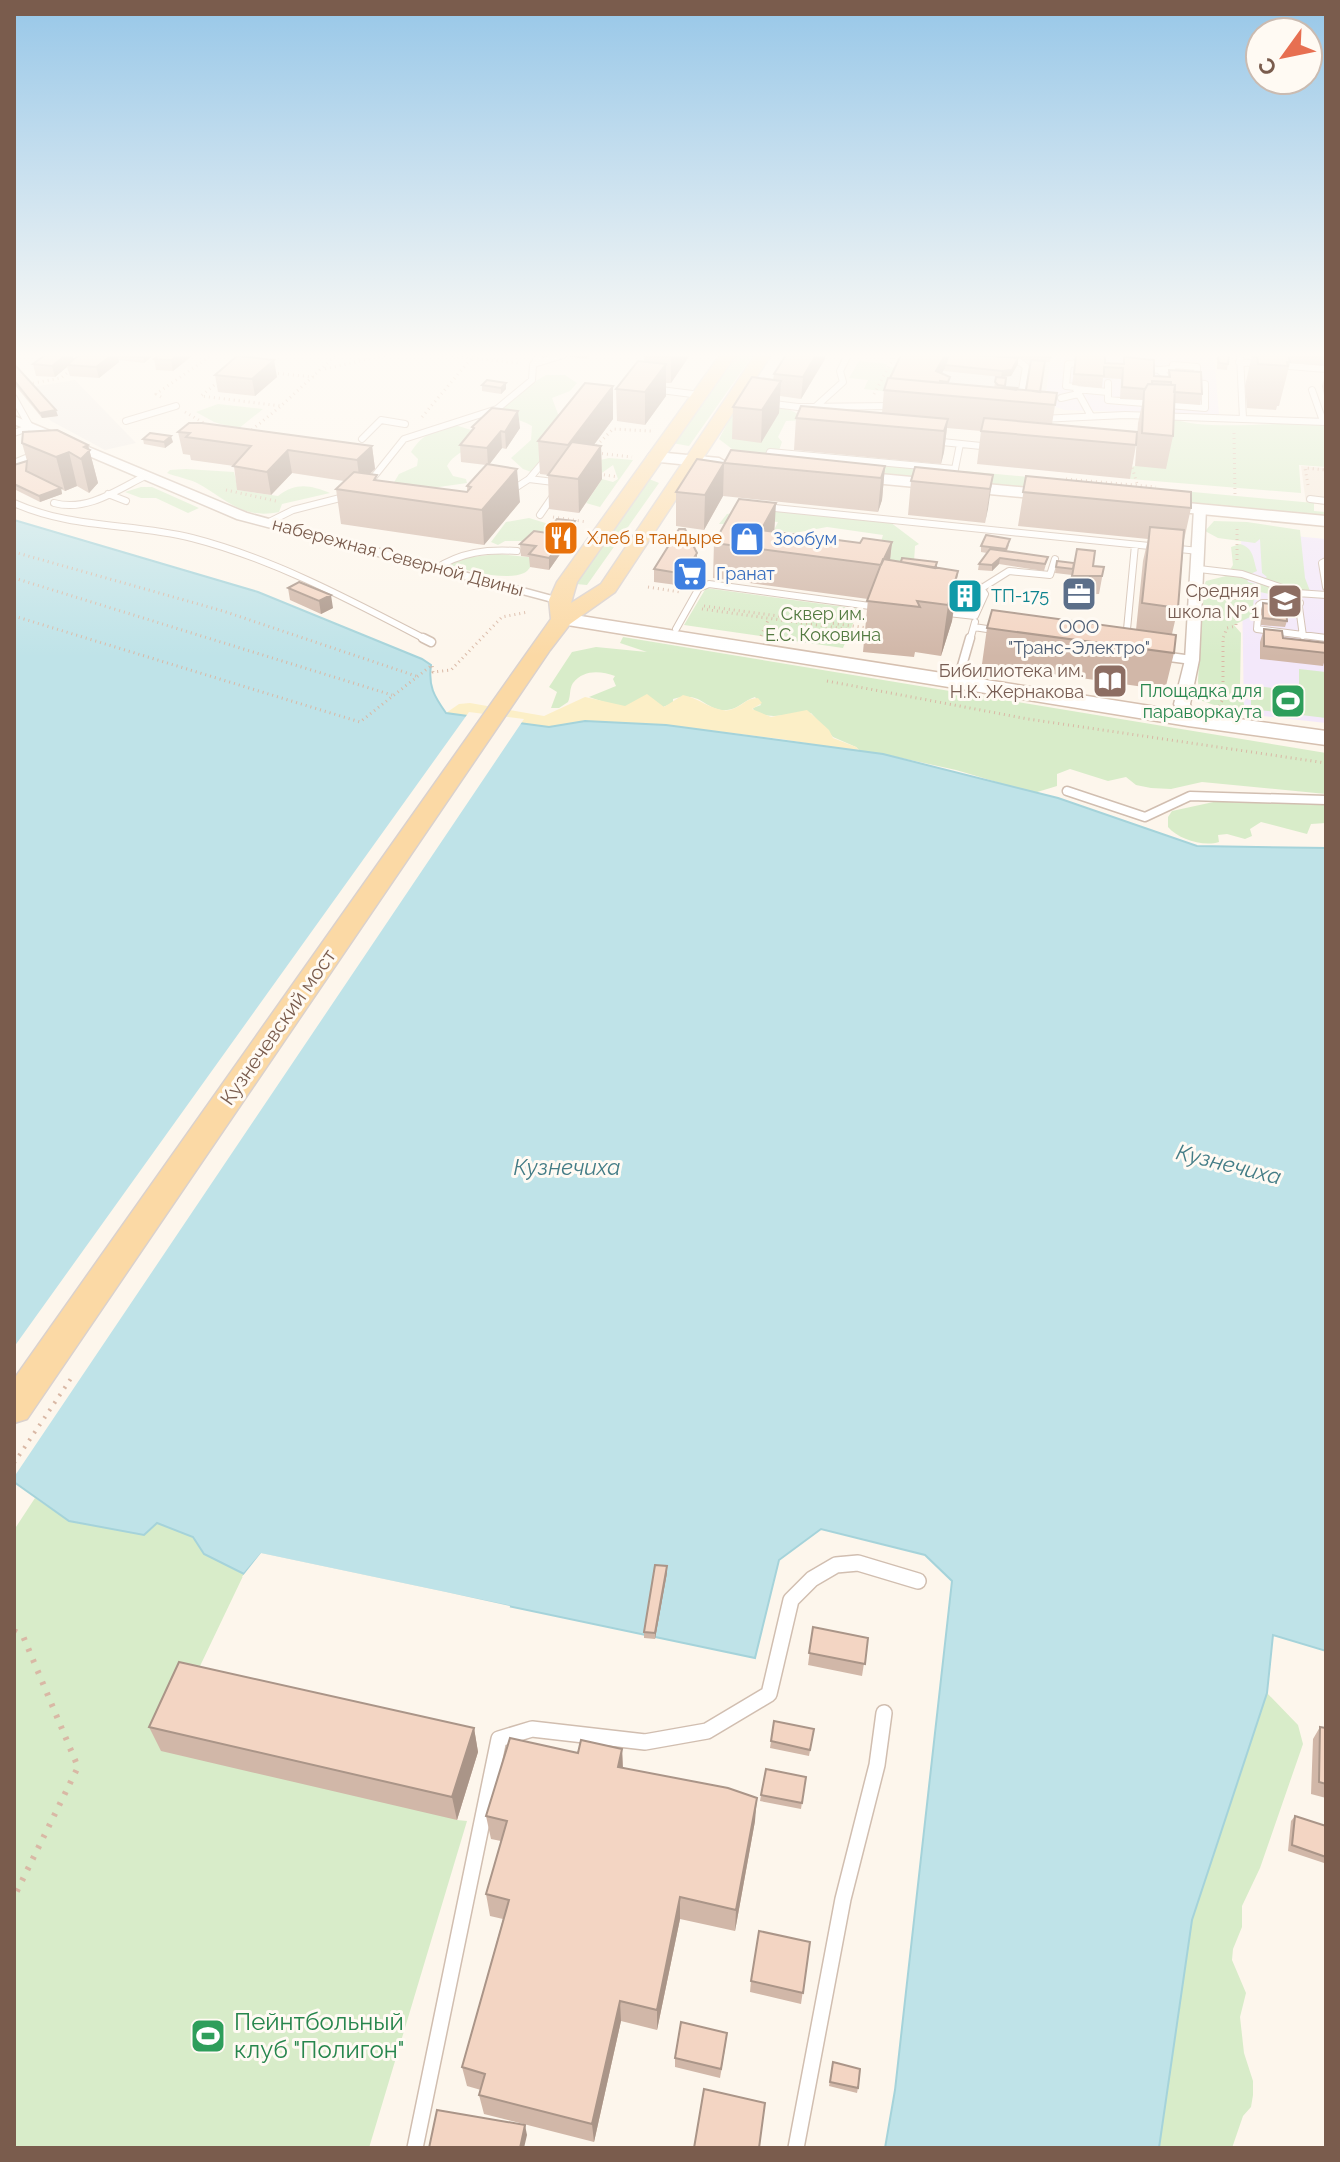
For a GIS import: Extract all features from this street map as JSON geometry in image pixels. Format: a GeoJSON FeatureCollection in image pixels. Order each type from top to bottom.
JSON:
{"type":"FeatureCollection","features":[{"type":"Feature","properties":{"kind":"main road"},"geometry":{"type":"LineString","coordinates":[[561,610],[606,591],[696,456]]}},
{"type":"Feature","properties":{"kind":"main road"},"geometry":{"type":"LineString","coordinates":[[561,610],[567,582],[647,457]]}},
{"type":"Feature","properties":{"kind":"main road","name":"Кузнечевский мост"},"geometry":{"type":"LineString","coordinates":[[14,1408],[542,646],[561,610]]}},
{"type":"Feature","properties":{"kind":"street","name":"набережная Северной Двины"},"geometry":{"type":"LineString","coordinates":[[91,456],[267,523],[435,569],[561,610],[957,683],[1326,738]]}},
{"type":"Feature","properties":{"kind":"street"},"geometry":{"type":"LineString","coordinates":[[647,457],[953,477],[1075,497]]}},
{"type":"Feature","properties":{"kind":"street"},"geometry":{"type":"LineString","coordinates":[[1137,493],[1200,509],[1326,521]]}},
{"type":"Feature","properties":{"kind":"street"},"geometry":{"type":"LineString","coordinates":[[1188,719],[1182,704],[1192,660],[1200,509]]}},
{"type":"Feature","properties":{"kind":"lane"},"geometry":{"type":"LineString","coordinates":[[267,523],[293,510],[362,492],[391,456]]}},
{"type":"Feature","properties":{"kind":"lane"},"geometry":{"type":"LineString","coordinates":[[494,492],[519,488],[548,456]]}},
{"type":"Feature","properties":{"kind":"lane"},"geometry":{"type":"LineString","coordinates":[[953,477],[957,456]]}},
{"type":"Feature","properties":{"kind":"lane"},"geometry":{"type":"LineString","coordinates":[[54,503],[61,506],[83,505],[145,476]]}},
{"type":"Feature","properties":{"kind":"lane"},"geometry":{"type":"LineString","coordinates":[[529,479],[562,483],[540,515]]}},
{"type":"Feature","properties":{"kind":"lane"},"geometry":{"type":"LineString","coordinates":[[108,494],[126,501]]}},
{"type":"Feature","properties":{"kind":"lane"},"geometry":{"type":"LineString","coordinates":[[1310,499],[1326,501]]}},
{"type":"Feature","properties":{"kind":"lane"},"geometry":{"type":"LineString","coordinates":[[14,503],[42,516],[192,538],[315,582],[431,642]]}},
{"type":"Feature","properties":{"kind":"lane"},"geometry":{"type":"LineString","coordinates":[[762,507],[1199,551]]}},
{"type":"Feature","properties":{"kind":"lane"},"geometry":{"type":"LineString","coordinates":[[1125,651],[1135,545]]}},
{"type":"Feature","properties":{"kind":"lane"},"geometry":{"type":"LineString","coordinates":[[435,569],[453,556],[494,549],[517,551]]}},
{"type":"Feature","properties":{"kind":"lane"},"geometry":{"type":"LineString","coordinates":[[934,581],[982,588],[1009,571],[1050,575],[1055,559]]}},
{"type":"Feature","properties":{"kind":"lane"},"geometry":{"type":"LineString","coordinates":[[1326,561],[1322,563],[1326,587]]}},
{"type":"Feature","properties":{"kind":"lane"},"geometry":{"type":"LineString","coordinates":[[1199,569],[1242,574],[1297,593],[1326,595]]}},
{"type":"Feature","properties":{"kind":"lane"},"geometry":{"type":"LineString","coordinates":[[676,629],[694,594],[709,584],[891,607]]}},
{"type":"Feature","properties":{"kind":"lane"},"geometry":{"type":"LineString","coordinates":[[957,683],[975,616],[985,594],[982,588]]}},
{"type":"Feature","properties":{"kind":"lane"},"geometry":{"type":"LineString","coordinates":[[1297,593],[1303,636]]}},
{"type":"Feature","properties":{"kind":"lane"},"geometry":{"type":"LineString","coordinates":[[1300,603],[1262,603],[1259,605],[1257,629],[1326,638]]}},
{"type":"Feature","properties":{"kind":"lane"},"geometry":{"type":"LineString","coordinates":[[933,611],[975,616]]}},
{"type":"Feature","properties":{"kind":"lane"},"geometry":{"type":"LineString","coordinates":[[974,627],[1004,632]]}},
{"type":"Feature","properties":{"kind":"lane"},"geometry":{"type":"LineString","coordinates":[[1151,655],[1192,660]]}},
{"type":"Feature","properties":{"kind":"lane"},"geometry":{"type":"LineString","coordinates":[[1067,791],[1145,817],[1190,796],[1326,800]]}},
{"type":"Feature","properties":{"kind":"lane"},"geometry":{"type":"LineString","coordinates":[[415,2148],[499,1739],[532,1729],[645,1742],[707,1731],[769,1694],[791,1600],[812,1579],[836,1565],[858,1563],[918,1581]]}},
{"type":"Feature","properties":{"kind":"lane"},"geometry":{"type":"LineString","coordinates":[[796,2148],[843,1899],[877,1765],[884,1713]]}},
{"type":"Feature","properties":{"kind":"path"},"geometry":{"type":"LineString","coordinates":[[635,456],[647,457]]}},
{"type":"Feature","properties":{"kind":"path"},"geometry":{"type":"LineString","coordinates":[[1120,459],[1133,463],[1137,493]]}},
{"type":"Feature","properties":{"kind":"path"},"geometry":{"type":"LineString","coordinates":[[1310,499],[1305,468],[1326,470]]}},
{"type":"Feature","properties":{"kind":"path"},"geometry":{"type":"LineString","coordinates":[[593,473],[625,477]]}},
{"type":"Feature","properties":{"kind":"path"},"geometry":{"type":"LineString","coordinates":[[1061,478],[1137,493],[1165,488]]}},
{"type":"Feature","properties":{"kind":"path"},"geometry":{"type":"LineString","coordinates":[[222,489],[282,503]]}},
{"type":"Feature","properties":{"kind":"path"},"geometry":{"type":"LineString","coordinates":[[540,515],[587,522]]}},
{"type":"Feature","properties":{"kind":"path"},"geometry":{"type":"LineString","coordinates":[[14,552],[223,611],[416,676]]}},
{"type":"Feature","properties":{"kind":"path"},"geometry":{"type":"LineString","coordinates":[[14,578],[392,695]]}},
{"type":"Feature","properties":{"kind":"path"},"geometry":{"type":"LineString","coordinates":[[648,587],[694,594]]}},
{"type":"Feature","properties":{"kind":"path"},"geometry":{"type":"LineString","coordinates":[[758,642],[780,594]]}},
{"type":"Feature","properties":{"kind":"path"},"geometry":{"type":"LineString","coordinates":[[688,606],[868,630]]}},
{"type":"Feature","properties":{"kind":"path"},"geometry":{"type":"LineString","coordinates":[[862,644],[878,607]]}},
{"type":"Feature","properties":{"kind":"path"},"geometry":{"type":"LineString","coordinates":[[14,616],[360,722],[432,665],[433,672],[451,670],[502,617],[528,612]]}},
{"type":"Feature","properties":{"kind":"path"},"geometry":{"type":"LineString","coordinates":[[816,679],[1028,719],[1326,763]]}},
{"type":"Feature","properties":{"kind":"path"},"geometry":{"type":"LineString","coordinates":[[14,1631],[23,1636],[78,1767],[14,1897]]}},
{"type":"Feature","properties":{"kind":"shaded area"},"geometry":{"type":"Polygon","coordinates":[[[1301,466],[1326,468],[1326,505],[1306,503],[1301,466]]]}},
{"type":"Feature","properties":{"kind":"shaded area","name":"Средняя школа № 1"},"geometry":{"type":"Polygon","coordinates":[[[1241,531],[1326,539],[1326,723],[1244,714],[1241,531]]]}},
{"type":"Feature","properties":{"kind":"green space"},"geometry":{"type":"Polygon","coordinates":[[[415,456],[457,456],[447,466],[453,476],[466,479],[467,483],[432,488],[393,484],[399,474],[417,466],[418,459],[415,456]]]}},
{"type":"Feature","properties":{"kind":"green space"},"geometry":{"type":"Polygon","coordinates":[[[544,456],[534,473],[523,469],[511,458],[544,456]]]}},
{"type":"Feature","properties":{"kind":"green space"},"geometry":{"type":"Polygon","coordinates":[[[744,456],[798,456],[910,467],[933,474],[905,478],[744,456]]]}},
{"type":"Feature","properties":{"kind":"green space"},"geometry":{"type":"Polygon","coordinates":[[[1142,456],[1326,456],[1326,467],[1299,465],[1301,493],[1130,479],[1131,467],[1142,456]]]}},
{"type":"Feature","properties":{"kind":"green space"},"geometry":{"type":"Polygon","coordinates":[[[609,458],[633,460],[600,507],[586,503],[602,479],[613,482],[618,479],[613,465],[599,475],[596,461],[609,458]]]}},
{"type":"Feature","properties":{"kind":"green space"},"geometry":{"type":"Polygon","coordinates":[[[186,469],[234,472],[238,490],[278,496],[291,488],[303,486],[330,493],[282,504],[279,512],[255,513],[235,506],[197,483],[167,473],[186,469]]]}},
{"type":"Feature","properties":{"kind":"green space"},"geometry":{"type":"Polygon","coordinates":[[[964,471],[1314,503],[1314,511],[1326,512],[1326,515],[962,482],[964,471]]]}},
{"type":"Feature","properties":{"kind":"green space"},"geometry":{"type":"Polygon","coordinates":[[[649,479],[659,483],[587,585],[576,584],[649,479]]]}},
{"type":"Feature","properties":{"kind":"green space"},"geometry":{"type":"Polygon","coordinates":[[[152,487],[199,508],[188,513],[156,498],[141,498],[125,492],[152,487]]]}},
{"type":"Feature","properties":{"kind":"green space"},"geometry":{"type":"Polygon","coordinates":[[[760,509],[890,522],[919,544],[915,546],[914,562],[874,565],[883,535],[827,527],[795,533],[774,530],[778,522],[742,519],[738,524],[719,524],[727,514],[760,509]]]}},
{"type":"Feature","properties":{"kind":"green space"},"geometry":{"type":"Polygon","coordinates":[[[529,518],[562,528],[526,541],[505,541],[498,545],[491,542],[506,522],[529,518]]]}},
{"type":"Feature","properties":{"kind":"green space"},"geometry":{"type":"Polygon","coordinates":[[[1214,521],[1247,522],[1300,530],[1305,578],[1310,591],[1277,595],[1251,593],[1254,597],[1252,616],[1234,625],[1241,633],[1240,687],[1245,709],[1239,714],[1200,700],[1198,681],[1203,587],[1206,581],[1226,576],[1233,565],[1231,547],[1240,544],[1250,551],[1257,571],[1246,576],[1248,582],[1256,584],[1267,577],[1262,573],[1260,539],[1255,543],[1218,538],[1205,531],[1214,521]]]}},
{"type":"Feature","properties":{"kind":"green space"},"geometry":{"type":"Polygon","coordinates":[[[498,554],[537,558],[526,572],[508,576],[449,565],[462,558],[498,554]]]}},
{"type":"Feature","properties":{"kind":"green space","name":"Сквер им. Е.С. Коковина"},"geometry":{"type":"Polygon","coordinates":[[[706,588],[859,609],[843,648],[684,625],[706,588]]]}},
{"type":"Feature","properties":{"kind":"green space"},"geometry":{"type":"Polygon","coordinates":[[[623,637],[1326,753],[1326,794],[1202,782],[1171,789],[1151,788],[1136,785],[1126,777],[1108,781],[1070,769],[1057,774],[1057,786],[1034,793],[956,770],[861,752],[833,737],[811,713],[768,716],[754,711],[753,708],[761,705],[755,697],[727,710],[714,708],[691,697],[673,699],[673,703],[663,707],[651,703],[612,704],[589,697],[616,686],[615,676],[598,672],[577,678],[568,702],[559,708],[551,708],[557,692],[549,687],[572,652],[596,647],[647,652],[620,643],[623,637]]]}},
{"type":"Feature","properties":{"kind":"green space","name":"Площадка для параворкаута"},"geometry":{"type":"Polygon","coordinates":[[[1299,669],[1326,672],[1326,718],[1251,709],[1251,685],[1299,692],[1299,669]]]}},
{"type":"Feature","properties":{"kind":"green space"},"geometry":{"type":"Polygon","coordinates":[[[1218,801],[1326,804],[1326,823],[1311,824],[1307,834],[1261,822],[1250,829],[1252,836],[1245,839],[1218,835],[1219,842],[1213,843],[1191,841],[1168,827],[1168,817],[1172,811],[1218,801]]]}},
{"type":"Feature","properties":{"kind":"green space","name":"Пейнтбольный клуб \"Полигон\""},"geometry":{"type":"Polygon","coordinates":[[[35,1498],[69,1521],[144,1535],[156,1522],[193,1537],[204,1554],[244,1574],[190,1687],[457,1820],[467,1821],[369,2148],[14,2148],[14,1530],[35,1498]]]}},
{"type":"Feature","properties":{"kind":"green space"},"geometry":{"type":"Polygon","coordinates":[[[1267,1693],[1298,1725],[1303,1744],[1260,1868],[1242,1906],[1242,1927],[1233,1949],[1232,1960],[1246,1993],[1240,2017],[1244,2053],[1253,2081],[1251,2107],[1243,2116],[1232,2148],[1159,2148],[1192,1920],[1267,1693]]]}},
{"type":"Feature","properties":{"kind":"sand"},"geometry":{"type":"Polygon","coordinates":[[[647,694],[664,707],[683,695],[724,710],[758,698],[762,703],[752,709],[771,717],[807,710],[829,730],[833,738],[861,752],[666,725],[585,721],[549,727],[446,713],[459,704],[470,703],[544,716],[585,697],[625,706],[647,694]]]}},
{"type":"Feature","properties":{"kind":"water","name":"Кузнечиха"},"geometry":{"type":"Polygon","coordinates":[[[14,520],[258,592],[422,659],[431,665],[433,690],[446,713],[549,727],[585,721],[666,725],[883,754],[1058,798],[1197,846],[1326,848],[1326,1651],[1273,1635],[1267,1693],[1192,1920],[1159,2148],[885,2148],[895,2090],[952,1581],[925,1555],[821,1529],[779,1560],[755,1658],[261,1554],[244,1574],[204,1554],[193,1537],[157,1523],[144,1535],[69,1521],[14,1482],[14,520]]]}},
{"type":"Feature","properties":{"kind":"pier"},"geometry":{"type":"Polygon","coordinates":[[[469,712],[524,719],[14,1477],[14,1347],[469,712]]]}},
{"type":"Feature","properties":{"kind":"pier"},"geometry":{"type":"Polygon","coordinates":[[[261,1553],[510,1606],[509,1610],[263,1558],[247,1577],[242,1577],[261,1553]]]}},
{"type":"Feature","properties":{"kind":"building"},"geometry":{"type":"Polygon","coordinates":[[[242,456],[282,456],[267,472],[233,466],[242,456]]]}},
{"type":"Feature","properties":{"kind":"building"},"geometry":{"type":"Polygon","coordinates":[[[329,456],[361,456],[357,460],[329,456]]]}},
{"type":"Feature","properties":{"kind":"building"},"geometry":{"type":"Polygon","coordinates":[[[562,456],[594,456],[578,479],[548,475],[562,456]]]}},
{"type":"Feature","properties":{"kind":"building"},"geometry":{"type":"Polygon","coordinates":[[[728,456],[788,456],[885,466],[881,478],[724,463],[728,456]]]}},
{"type":"Feature","properties":{"kind":"building"},"geometry":{"type":"Polygon","coordinates":[[[697,459],[724,463],[705,495],[676,492],[697,459]]]}},
{"type":"Feature","properties":{"kind":"building"},"geometry":{"type":"Polygon","coordinates":[[[27,461],[26,471],[61,488],[39,496],[14,484],[14,465],[27,461]]]}},
{"type":"Feature","properties":{"kind":"building"},"geometry":{"type":"Polygon","coordinates":[[[487,464],[517,469],[482,510],[336,489],[354,472],[377,475],[374,480],[467,492],[471,487],[467,486],[487,464]]]}},
{"type":"Feature","properties":{"kind":"building"},"geometry":{"type":"Polygon","coordinates":[[[915,467],[993,475],[990,489],[911,481],[915,467]]]}},
{"type":"Feature","properties":{"kind":"building"},"geometry":{"type":"Polygon","coordinates":[[[1026,476],[1191,492],[1191,508],[1023,492],[1026,476]]]}},
{"type":"Feature","properties":{"kind":"building"},"geometry":{"type":"Polygon","coordinates":[[[739,499],[776,503],[761,530],[860,543],[863,538],[892,542],[881,565],[714,543],[739,499]]]}},
{"type":"Feature","properties":{"kind":"building"},"geometry":{"type":"Polygon","coordinates":[[[557,519],[575,521],[549,558],[529,554],[536,546],[520,544],[534,531],[547,533],[557,519]]]}},
{"type":"Feature","properties":{"kind":"building"},"geometry":{"type":"Polygon","coordinates":[[[1150,527],[1184,530],[1178,608],[1142,603],[1150,527]]]}},
{"type":"Feature","properties":{"kind":"building"},"geometry":{"type":"Polygon","coordinates":[[[679,529],[685,529],[697,553],[684,574],[654,569],[679,529]]]}},
{"type":"Feature","properties":{"kind":"building"},"geometry":{"type":"Polygon","coordinates":[[[986,535],[1010,539],[1006,549],[981,546],[986,535]]]}},
{"type":"Feature","properties":{"kind":"building"},"geometry":{"type":"Polygon","coordinates":[[[990,549],[1048,557],[1045,564],[1000,558],[992,565],[979,564],[990,549]]]}},
{"type":"Feature","properties":{"kind":"building"},"geometry":{"type":"Polygon","coordinates":[[[1077,549],[1095,551],[1093,566],[1104,567],[1102,576],[1072,576],[1077,549]]]}},
{"type":"Feature","properties":{"kind":"building"},"geometry":{"type":"Polygon","coordinates":[[[902,558],[937,562],[935,568],[901,562],[902,558]]]}},
{"type":"Feature","properties":{"kind":"building"},"geometry":{"type":"Polygon","coordinates":[[[883,559],[958,571],[948,605],[917,601],[920,607],[867,601],[883,559]]]}},
{"type":"Feature","properties":{"kind":"building"},"geometry":{"type":"Polygon","coordinates":[[[1057,561],[1074,563],[1073,569],[1056,567],[1057,561]]]}},
{"type":"Feature","properties":{"kind":"building"},"geometry":{"type":"Polygon","coordinates":[[[299,582],[331,595],[319,601],[288,588],[299,582]]]}},
{"type":"Feature","properties":{"kind":"building"},"geometry":{"type":"Polygon","coordinates":[[[960,585],[974,586],[972,595],[958,593],[960,585]]]}},
{"type":"Feature","properties":{"kind":"building"},"geometry":{"type":"Polygon","coordinates":[[[1263,603],[1286,606],[1287,621],[1263,618],[1263,603]]]}},
{"type":"Feature","properties":{"kind":"building"},"geometry":{"type":"Polygon","coordinates":[[[992,610],[1176,635],[1174,653],[987,628],[992,610]]]}},
{"type":"Feature","properties":{"kind":"building"},"geometry":{"type":"Polygon","coordinates":[[[1264,629],[1282,631],[1283,638],[1326,643],[1326,653],[1264,646],[1264,629]]]}},
{"type":"Feature","properties":{"kind":"building"},"geometry":{"type":"Polygon","coordinates":[[[655,1565],[667,1566],[655,1633],[644,1632],[655,1565]]]}},
{"type":"Feature","properties":{"kind":"building"},"geometry":{"type":"Polygon","coordinates":[[[813,1627],[868,1638],[865,1664],[809,1653],[813,1627]]]}},
{"type":"Feature","properties":{"kind":"building"},"geometry":{"type":"Polygon","coordinates":[[[179,1662],[474,1728],[452,1797],[149,1727],[179,1662]]]}},
{"type":"Feature","properties":{"kind":"building"},"geometry":{"type":"Polygon","coordinates":[[[774,1721],[814,1729],[810,1750],[771,1741],[774,1721]]]}},
{"type":"Feature","properties":{"kind":"building"},"geometry":{"type":"Polygon","coordinates":[[[1320,1727],[1326,1728],[1326,1784],[1319,1782],[1320,1727]]]}},
{"type":"Feature","properties":{"kind":"building"},"geometry":{"type":"Polygon","coordinates":[[[510,1738],[578,1753],[581,1740],[622,1749],[618,1767],[728,1788],[757,1798],[736,1910],[680,1897],[657,2010],[620,2001],[592,2124],[479,2095],[485,2074],[462,2067],[509,1900],[486,1894],[507,1821],[486,1816],[510,1738]]]}},
{"type":"Feature","properties":{"kind":"building"},"geometry":{"type":"Polygon","coordinates":[[[766,1769],[806,1777],[802,1803],[761,1795],[766,1769]]]}},
{"type":"Feature","properties":{"kind":"building"},"geometry":{"type":"Polygon","coordinates":[[[1295,1816],[1326,1826],[1326,1857],[1292,1845],[1295,1816]]]}},
{"type":"Feature","properties":{"kind":"building"},"geometry":{"type":"Polygon","coordinates":[[[759,1931],[810,1942],[803,1993],[751,1981],[759,1931]]]}},
{"type":"Feature","properties":{"kind":"building"},"geometry":{"type":"Polygon","coordinates":[[[681,2022],[727,2033],[721,2069],[675,2058],[681,2022]]]}},
{"type":"Feature","properties":{"kind":"building"},"geometry":{"type":"Polygon","coordinates":[[[833,2062],[860,2069],[858,2088],[830,2082],[833,2062]]]}},
{"type":"Feature","properties":{"kind":"building"},"geometry":{"type":"Polygon","coordinates":[[[704,2089],[765,2103],[759,2148],[694,2148],[704,2089]]]}},
{"type":"Feature","properties":{"kind":"building"},"geometry":{"type":"Polygon","coordinates":[[[437,2110],[525,2125],[520,2148],[429,2148],[437,2110]]]}},
{"type":"Feature","properties":{"kind":"place","name":"Хлеб в тандыре"},"geometry":{"type":"Point","coordinates":[561,538]}},
{"type":"Feature","properties":{"kind":"place","name":"Зообум"},"geometry":{"type":"Point","coordinates":[747,539]}},
{"type":"Feature","properties":{"kind":"place","name":"Гранат"},"geometry":{"type":"Point","coordinates":[690,574]}},
{"type":"Feature","properties":{"kind":"place","name":"ООО \"Транс-Электро\""},"geometry":{"type":"Point","coordinates":[1079,594]}},
{"type":"Feature","properties":{"kind":"place","name":"ТП-175"},"geometry":{"type":"Point","coordinates":[965,596]}},
{"type":"Feature","properties":{"kind":"place","name":"Средняя школа № 1"},"geometry":{"type":"Point","coordinates":[1285,601]}},
{"type":"Feature","properties":{"kind":"place","name":"Бибилиотека им. Н.К. Жернакова"},"geometry":{"type":"Point","coordinates":[1110,681]}},
{"type":"Feature","properties":{"kind":"place","name":"Площадка для параворкаута"},"geometry":{"type":"Point","coordinates":[1288,701]}},
{"type":"Feature","properties":{"kind":"place","name":"Пейнтбольный клуб \"Полигон\""},"geometry":{"type":"Point","coordinates":[208,2036]}}]}
